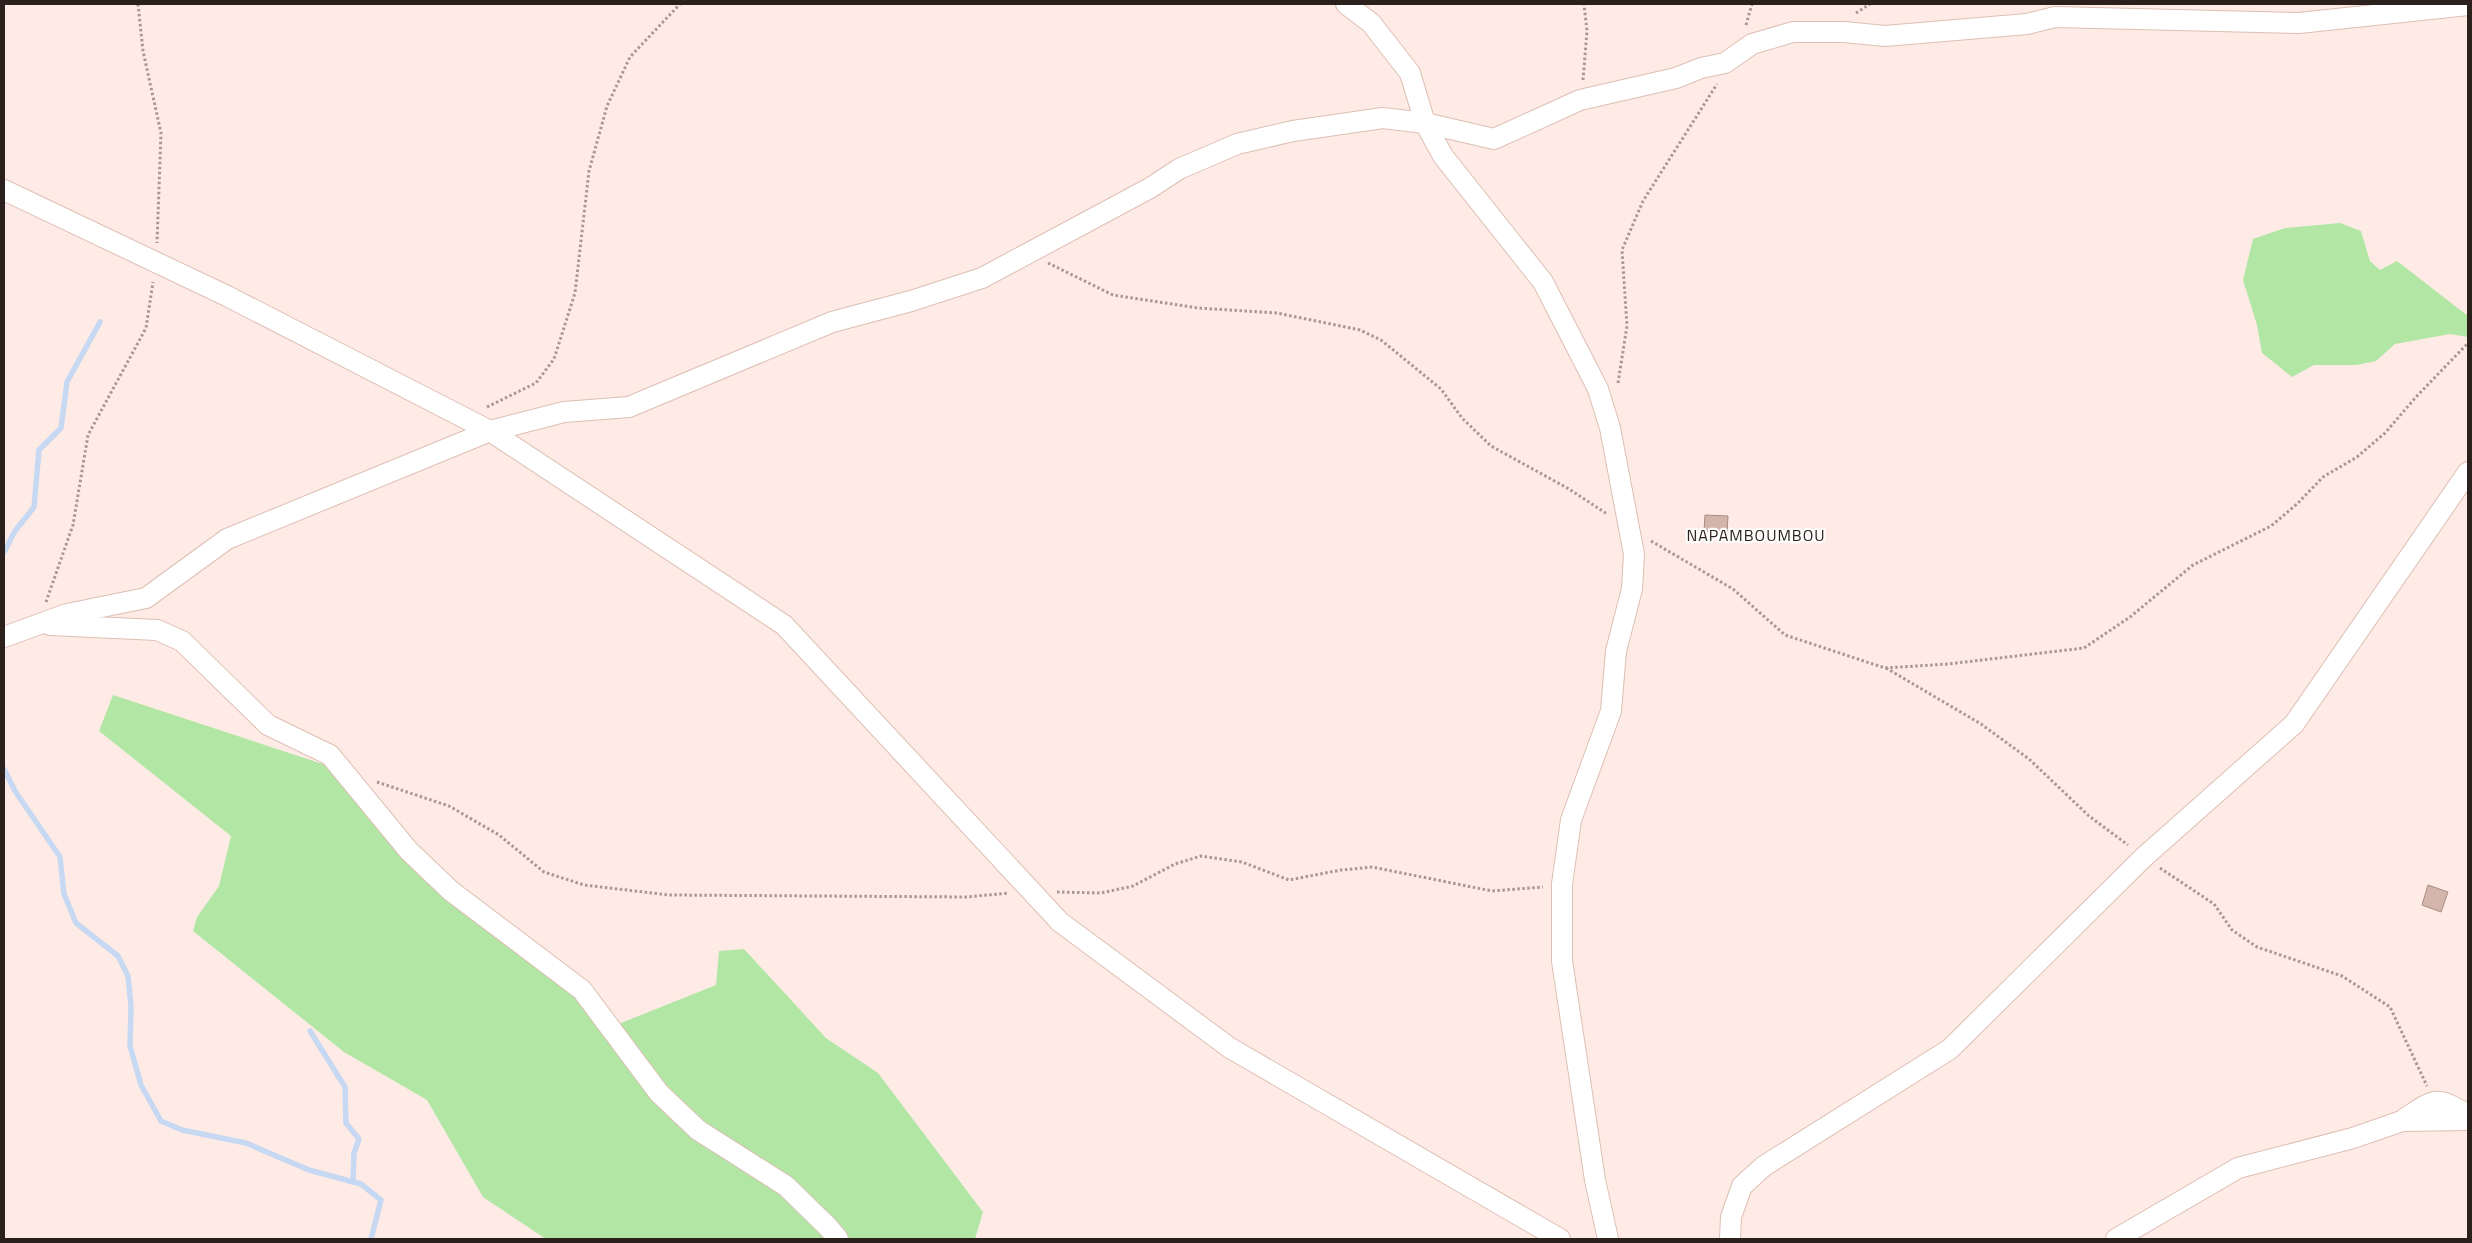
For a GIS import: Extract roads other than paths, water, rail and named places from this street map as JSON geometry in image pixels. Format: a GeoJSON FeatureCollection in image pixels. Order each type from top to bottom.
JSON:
{"type":"FeatureCollection","features":[{"type":"Feature","properties":{"kind":"street"},"geometry":{"type":"LineString","coordinates":[[1346,4],[1371,23],[1410,74],[1425,123],[1443,156],[1543,282],[1598,389],[1610,428],[1634,554],[1632,589],[1616,651],[1611,711],[1571,820],[1562,884],[1562,961],[1595,1180],[1608,1239]]}},
{"type":"Feature","properties":{"kind":"street"},"geometry":{"type":"LineString","coordinates":[[4,637],[67,614],[146,598],[227,538],[490,431],[564,412],[629,407],[832,322],[911,301],[982,278],[1150,188],[1179,169],[1237,144],[1301,130],[1383,118],[1425,123],[1494,139],[1580,100],[1676,78],[1700,68],[1725,63],[1752,44],[1793,32],[1844,32],[1885,36],[2027,24],[2055,17],[2299,24],[2468,5]]}},
{"type":"Feature","properties":{"kind":"street"},"geometry":{"type":"LineString","coordinates":[[4,190],[157,263],[490,431],[784,625],[1060,922],[1230,1048],[1560,1239]]}},
{"type":"Feature","properties":{"kind":"street"},"geometry":{"type":"LineString","coordinates":[[1730,1239],[1731,1217],[1742,1186],[1764,1166],[1950,1049],[2144,857],[2294,724],[2468,472]]}},
{"type":"Feature","properties":{"kind":"street"},"geometry":{"type":"LineString","coordinates":[[38,625],[157,630],[182,641],[268,725],[330,755],[409,850],[451,890],[582,990],[660,1093],[691,1124],[724,1148],[786,1186],[838,1239]]}},
{"type":"Feature","properties":{"kind":"street"},"geometry":{"type":"LineString","coordinates":[[2116,1239],[2238,1168],[2353,1138],[2402,1121],[2436,1101],[2447,1102],[2468,1115]]}},
{"type":"Feature","properties":{"kind":"street"},"geometry":{"type":"LineString","coordinates":[[2402,1121],[2468,1120]]}},
{"type":"Feature","properties":{"kind":"waterway"},"geometry":{"type":"LineString","coordinates":[[4,552],[15,531],[34,507],[39,450],[61,428],[67,382],[100,322]]}},
{"type":"Feature","properties":{"kind":"waterway"},"geometry":{"type":"LineString","coordinates":[[4,769],[15,791],[60,857],[64,894],[76,923],[118,956],[128,976],[131,1007],[130,1046],[141,1085],[161,1121],[182,1130],[246,1143],[309,1170],[361,1184],[381,1200],[371,1239]]}},
{"type":"Feature","properties":{"kind":"waterway"},"geometry":{"type":"LineString","coordinates":[[310,1031],[345,1087],[346,1123],[359,1139],[354,1153],[353,1182]]}},
{"type":"Feature","properties":{"kind":"district","name":"NAPAMBOUMBOU"},"geometry":{"type":"Point","coordinates":[1756,535]}}]}
